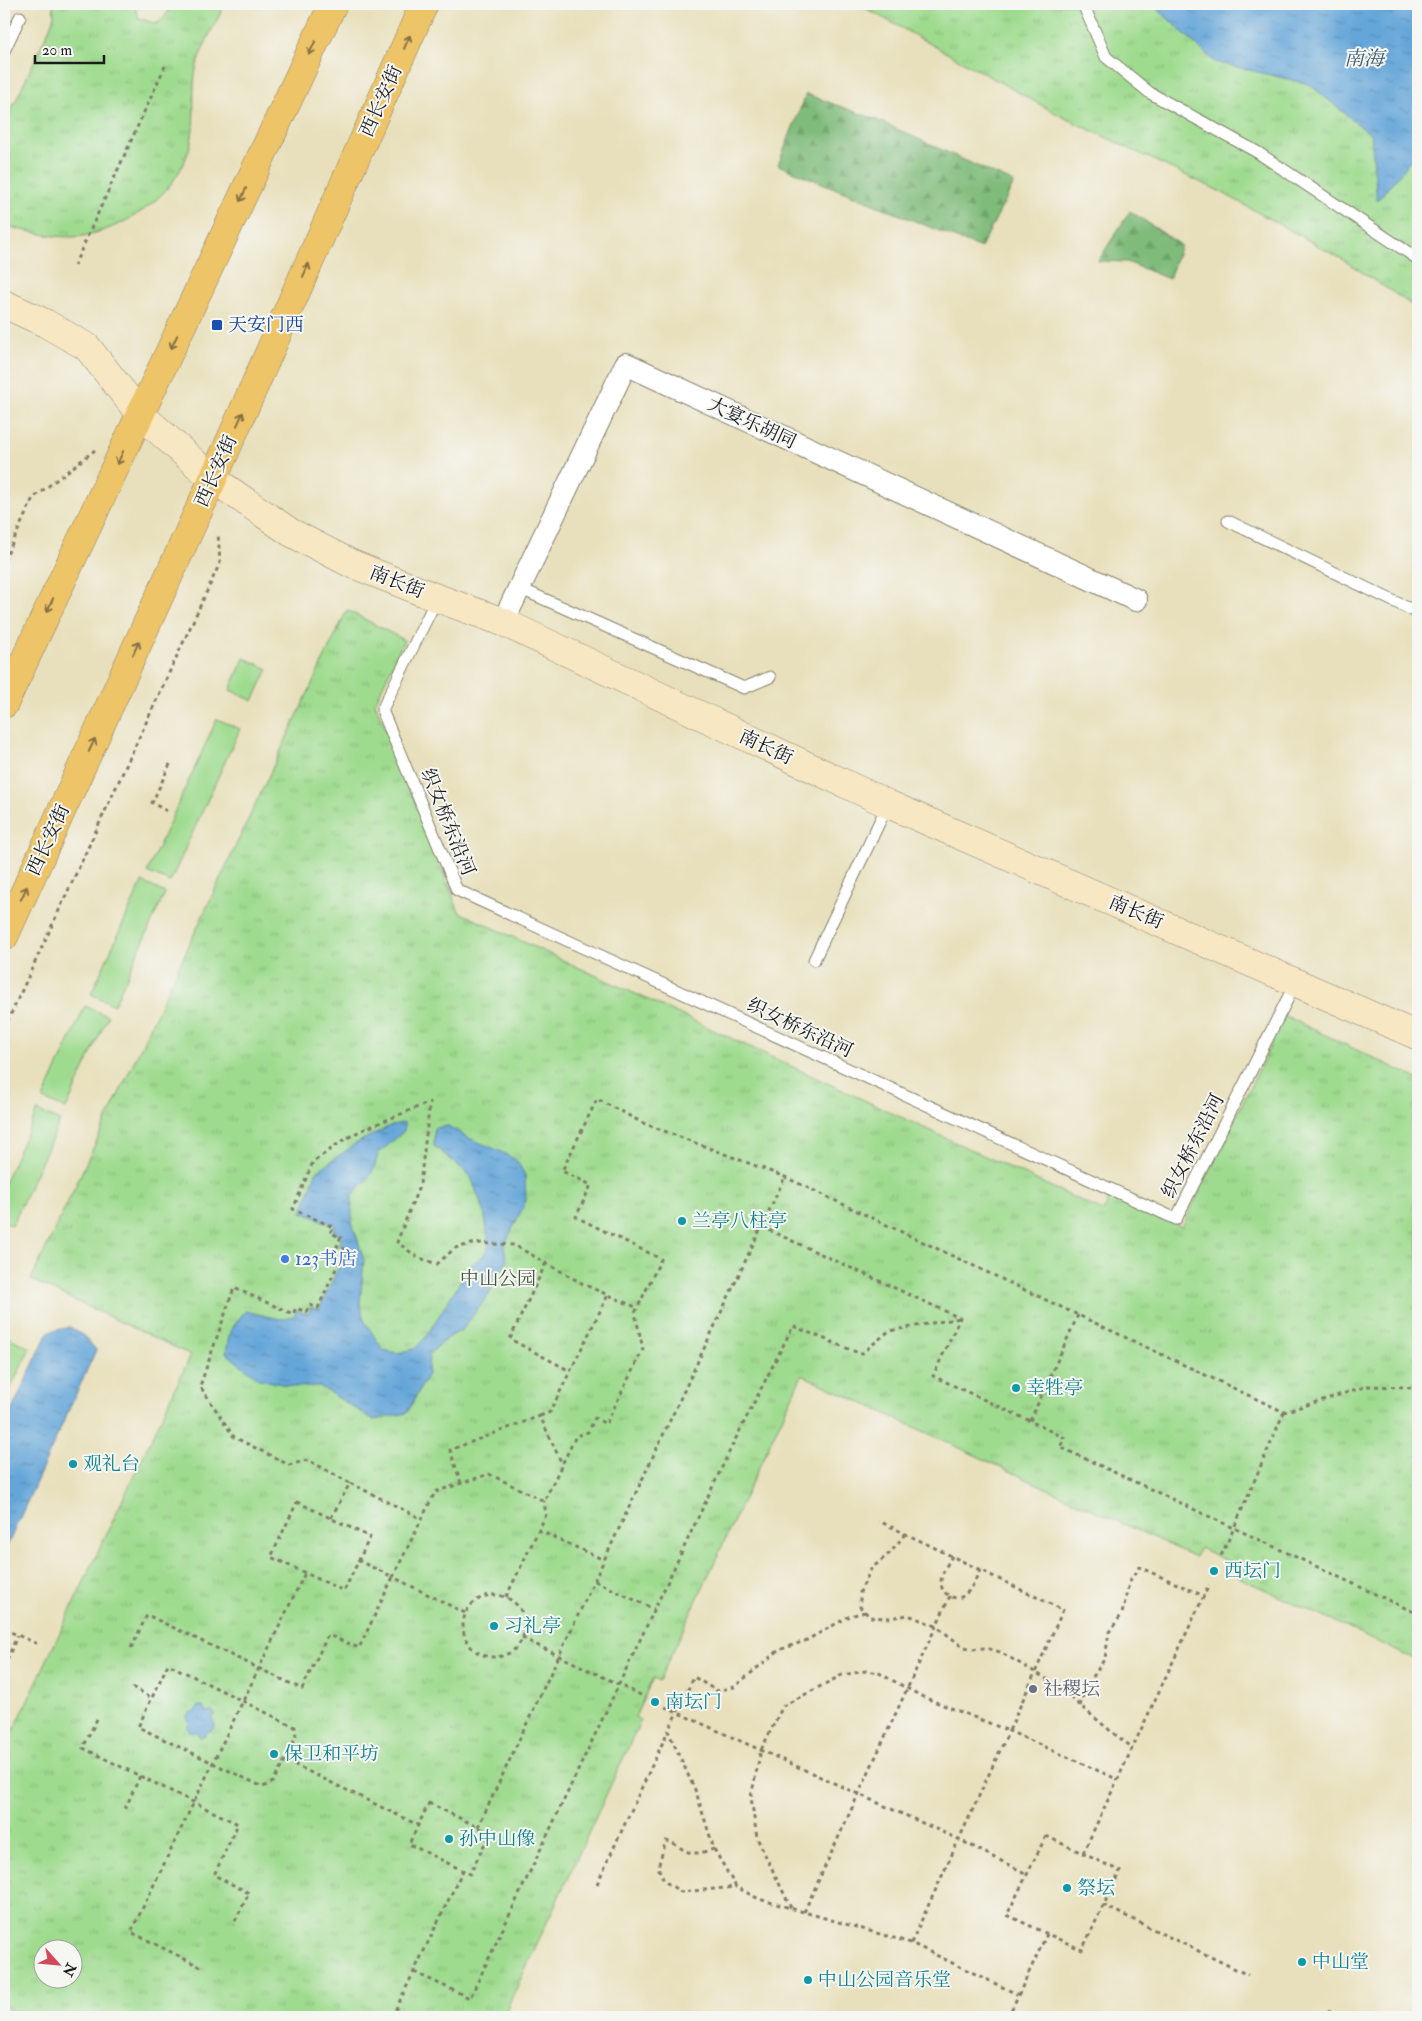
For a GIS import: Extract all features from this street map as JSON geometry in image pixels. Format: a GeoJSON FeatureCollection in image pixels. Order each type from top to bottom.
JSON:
{"type":"FeatureCollection","features":[{"type":"Feature","properties":{"kind":"highway"},"geometry":{"type":"LineString","coordinates":[[4,704],[333,4]]}},
{"type":"Feature","properties":{"kind":"highway","name":"西长安街"},"geometry":{"type":"LineString","coordinates":[[4,937],[213,479],[424,4]]}},
{"type":"Feature","properties":{"kind":"street","name":"南长街"},"geometry":{"type":"LineString","coordinates":[[4,304],[45,323],[87,347],[140,414],[213,479],[290,532],[350,563],[437,598],[504,622],[888,804],[1418,1036]]}},
{"type":"Feature","properties":{"kind":"street","name":"大宴乐胡同"},"geometry":{"type":"LineString","coordinates":[[504,622],[626,364],[1136,600]]}},
{"type":"Feature","properties":{"kind":"lane"},"geometry":{"type":"LineString","coordinates":[[1083,4],[1106,57],[1150,93],[1257,152],[1418,259]]}},
{"type":"Feature","properties":{"kind":"lane"},"geometry":{"type":"LineString","coordinates":[[4,51],[20,17]]}},
{"type":"Feature","properties":{"kind":"lane"},"geometry":{"type":"LineString","coordinates":[[1228,521],[1418,613]]}},
{"type":"Feature","properties":{"kind":"lane"},"geometry":{"type":"LineString","coordinates":[[520,588],[744,688],[770,678]]}},
{"type":"Feature","properties":{"kind":"lane","name":"织女桥东沿河"},"geometry":{"type":"LineString","coordinates":[[437,598],[382,710],[457,890],[1176,1219],[1296,982]]}},
{"type":"Feature","properties":{"kind":"lane"},"geometry":{"type":"LineString","coordinates":[[814,960],[888,804]]}},
{"type":"Feature","properties":{"kind":"path"},"geometry":{"type":"LineString","coordinates":[[74,266],[166,64]]}},
{"type":"Feature","properties":{"kind":"path"},"geometry":{"type":"LineString","coordinates":[[4,408],[8,396]]}},
{"type":"Feature","properties":{"kind":"path"},"geometry":{"type":"LineString","coordinates":[[4,561],[33,498],[102,444]]}},
{"type":"Feature","properties":{"kind":"path"},"geometry":{"type":"LineString","coordinates":[[4,1029],[220,563],[217,526]]}},
{"type":"Feature","properties":{"kind":"path"},"geometry":{"type":"LineString","coordinates":[[167,811],[152,803],[171,762]]}},
{"type":"Feature","properties":{"kind":"path"},"geometry":{"type":"LineString","coordinates":[[506,1597],[546,1515],[544,1501],[576,1436],[588,1432],[595,1418],[606,1424],[639,1358],[643,1349],[635,1313],[661,1259],[576,1217],[591,1185],[562,1171],[597,1099],[643,1123],[785,1177],[1284,1412],[1368,1386],[1406,1387],[1418,1390]]}},
{"type":"Feature","properties":{"kind":"path"},"geometry":{"type":"LineString","coordinates":[[422,1519],[308,1460],[289,1465],[234,1437],[200,1386],[234,1288],[293,1314],[296,1308],[306,1312],[310,1305],[318,1308],[345,1249],[337,1246],[341,1237],[330,1233],[333,1227],[294,1209],[313,1162],[342,1141],[360,1131],[430,1102],[420,1184],[397,1242],[417,1257],[437,1264],[455,1248],[476,1243],[514,1245],[585,1285],[638,1308]]}},
{"type":"Feature","properties":{"kind":"path"},"geometry":{"type":"LineString","coordinates":[[478,1827],[785,1177]]}},
{"type":"Feature","properties":{"kind":"path"},"geometry":{"type":"LineString","coordinates":[[762,1227],[960,1318]]}},
{"type":"Feature","properties":{"kind":"path"},"geometry":{"type":"LineString","coordinates":[[546,1263],[510,1339],[570,1371]]}},
{"type":"Feature","properties":{"kind":"path"},"geometry":{"type":"LineString","coordinates":[[461,1483],[450,1450],[550,1412],[608,1295]]}},
{"type":"Feature","properties":{"kind":"path"},"geometry":{"type":"LineString","coordinates":[[1030,1421],[1078,1315]]}},
{"type":"Feature","properties":{"kind":"path"},"geometry":{"type":"LineString","coordinates":[[960,1318],[933,1376],[1064,1438],[1060,1447],[1418,1614]]}},
{"type":"Feature","properties":{"kind":"path"},"geometry":{"type":"LineString","coordinates":[[414,1972],[470,1998],[733,1444],[793,1326],[861,1354],[889,1330],[960,1318]]}},
{"type":"Feature","properties":{"kind":"path"},"geometry":{"type":"LineString","coordinates":[[1220,1558],[1284,1412]]}},
{"type":"Feature","properties":{"kind":"path"},"geometry":{"type":"LineString","coordinates":[[540,1416],[562,1465]]}},
{"type":"Feature","properties":{"kind":"path"},"geometry":{"type":"LineString","coordinates":[[131,1648],[147,1615],[302,1689],[328,1635],[358,1648],[435,1492],[489,1474],[544,1501]]}},
{"type":"Feature","properties":{"kind":"path"},"geometry":{"type":"LineString","coordinates":[[331,1518],[350,1483]]}},
{"type":"Feature","properties":{"kind":"path"},"geometry":{"type":"LineString","coordinates":[[297,1502],[370,1537],[358,1561],[344,1591],[271,1557],[297,1502]]}},
{"type":"Feature","properties":{"kind":"path"},"geometry":{"type":"LineString","coordinates":[[879,1521],[1063,1610],[1009,1731],[910,1942]]}},
{"type":"Feature","properties":{"kind":"path"},"geometry":{"type":"LineString","coordinates":[[538,1530],[604,1560]]}},
{"type":"Feature","properties":{"kind":"path"},"geometry":{"type":"LineString","coordinates":[[906,1534],[891,1552],[871,1570],[860,1592],[860,1606],[870,1617],[889,1618],[908,1614],[936,1626],[962,1646],[971,1649],[986,1648],[1000,1652],[1052,1682],[1134,1748]]}},
{"type":"Feature","properties":{"kind":"path"},"geometry":{"type":"LineString","coordinates":[[952,1556],[941,1579],[943,1589],[950,1596],[960,1597],[969,1592],[980,1570]]}},
{"type":"Feature","properties":{"kind":"path"},"geometry":{"type":"LineString","coordinates":[[358,1561],[465,1613]]}},
{"type":"Feature","properties":{"kind":"path"},"geometry":{"type":"LineString","coordinates":[[1080,1706],[1084,1691],[1105,1658],[1109,1632],[1122,1614],[1129,1583],[1139,1567],[1204,1596]]}},
{"type":"Feature","properties":{"kind":"path"},"geometry":{"type":"LineString","coordinates":[[201,1967],[131,1932],[305,1573]]}},
{"type":"Feature","properties":{"kind":"path"},"geometry":{"type":"LineString","coordinates":[[595,1581],[654,1609]]}},
{"type":"Feature","properties":{"kind":"path"},"geometry":{"type":"LineString","coordinates":[[1083,1853],[1209,1585]]}},
{"type":"Feature","properties":{"kind":"path"},"geometry":{"type":"LineString","coordinates":[[497,1595],[506,1597],[514,1602],[524,1619],[522,1638],[516,1647],[507,1653],[497,1656],[481,1654],[469,1644],[464,1634],[465,1613],[470,1605],[478,1599],[497,1595]]}},
{"type":"Feature","properties":{"kind":"path"},"geometry":{"type":"LineString","coordinates":[[804,1912],[950,1596]]}},
{"type":"Feature","properties":{"kind":"path"},"geometry":{"type":"LineString","coordinates":[[597,1884],[694,1677],[717,1691],[734,1687],[779,1650],[805,1641],[850,1616],[865,1612]]}},
{"type":"Feature","properties":{"kind":"path"},"geometry":{"type":"LineString","coordinates":[[4,1629],[40,1645]]}},
{"type":"Feature","properties":{"kind":"path"},"geometry":{"type":"LineString","coordinates":[[4,1667],[17,1636]]}},
{"type":"Feature","properties":{"kind":"path"},"geometry":{"type":"LineString","coordinates":[[522,1638],[645,1697]]}},
{"type":"Feature","properties":{"kind":"path"},"geometry":{"type":"LineString","coordinates":[[168,1664],[244,1702],[295,1727],[296,1737],[285,1760],[273,1782],[263,1787],[138,1726],[168,1664]]}},
{"type":"Feature","properties":{"kind":"path"},"geometry":{"type":"LineString","coordinates":[[791,1908],[756,1838],[750,1797],[761,1750],[783,1706],[842,1675],[866,1671],[879,1673],[923,1697],[1009,1731],[1118,1780]]}},
{"type":"Feature","properties":{"kind":"path"},"geometry":{"type":"LineString","coordinates":[[132,1688],[152,1698]]}},
{"type":"Feature","properties":{"kind":"path"},"geometry":{"type":"LineString","coordinates":[[665,1707],[958,1839],[1027,1874]]}},
{"type":"Feature","properties":{"kind":"path"},"geometry":{"type":"LineString","coordinates":[[97,1719],[83,1748],[238,1824],[214,1875],[249,1893],[233,1925]]}},
{"type":"Feature","properties":{"kind":"path"},"geometry":{"type":"LineString","coordinates":[[668,1731],[696,1792],[714,1849],[736,1887],[759,1899],[910,1942],[1019,1995]]}},
{"type":"Feature","properties":{"kind":"path"},"geometry":{"type":"LineString","coordinates":[[285,1760],[418,1825]]}},
{"type":"Feature","properties":{"kind":"path"},"geometry":{"type":"LineString","coordinates":[[125,1809],[140,1776]]}},
{"type":"Feature","properties":{"kind":"path"},"geometry":{"type":"LineString","coordinates":[[429,1803],[478,1827],[490,1833],[470,1874],[409,1844],[429,1803]]}},
{"type":"Feature","properties":{"kind":"path"},"geometry":{"type":"LineString","coordinates":[[1046,1836],[1120,1871],[1082,1950],[1007,1915],[1027,1874],[1046,1836]]}},
{"type":"Feature","properties":{"kind":"path"},"geometry":{"type":"LineString","coordinates":[[714,1849],[701,1854],[685,1851],[675,1842],[666,1842],[658,1867],[664,1881],[681,1892],[736,1887]]}},
{"type":"Feature","properties":{"kind":"path"},"geometry":{"type":"LineString","coordinates":[[392,2017],[463,1870]]}},
{"type":"Feature","properties":{"kind":"path"},"geometry":{"type":"LineString","coordinates":[[1103,1905],[1248,1975]]}},
{"type":"Feature","properties":{"kind":"path"},"geometry":{"type":"LineString","coordinates":[[1008,2017],[1047,1934]]}},
{"type":"Feature","properties":{"kind":"path"},"geometry":{"type":"LineString","coordinates":[[1328,2010],[1344,2017]]}},
{"type":"Feature","properties":{"kind":"green space"},"geometry":{"type":"Polygon","coordinates":[[[53,4],[134,4],[139,18],[156,24],[166,16],[169,4],[225,4],[197,65],[194,82],[191,142],[185,160],[176,177],[151,204],[118,225],[74,237],[43,234],[4,225],[4,126],[51,25],[54,15],[53,4]]]}},
{"type":"Feature","properties":{"kind":"green space"},"geometry":{"type":"Polygon","coordinates":[[[858,4],[1418,4],[1418,309],[1342,259],[1221,192],[1063,117],[858,4]]]}},
{"type":"Feature","properties":{"kind":"green space"},"geometry":{"type":"Polygon","coordinates":[[[806,94],[875,119],[1014,183],[981,248],[778,165],[806,94]]]}},
{"type":"Feature","properties":{"kind":"green space"},"geometry":{"type":"Polygon","coordinates":[[[1130,211],[1181,245],[1169,279],[1127,262],[1098,261],[1130,211]]]}},
{"type":"Feature","properties":{"kind":"green space","name":"中山公园"},"geometry":{"type":"Polygon","coordinates":[[[347,610],[404,640],[375,703],[459,912],[1103,1211],[1112,1195],[1182,1227],[1285,1016],[1418,1079],[1418,1661],[1236,1576],[1240,1567],[1200,1548],[1195,1557],[802,1375],[659,1681],[653,1678],[635,1717],[641,1720],[503,2017],[75,2017],[70,2015],[69,2017],[25,2017],[4,2007],[4,1751],[191,1355],[31,1280],[347,610]]]}},
{"type":"Feature","properties":{"kind":"green space"},"geometry":{"type":"Polygon","coordinates":[[[244,658],[268,669],[253,701],[230,690],[244,658]]]}},
{"type":"Feature","properties":{"kind":"green space"},"geometry":{"type":"Polygon","coordinates":[[[217,719],[240,729],[170,882],[147,872],[217,719]]]}},
{"type":"Feature","properties":{"kind":"green space"},"geometry":{"type":"Polygon","coordinates":[[[142,882],[165,893],[114,1005],[91,994],[142,882]]]}},
{"type":"Feature","properties":{"kind":"green space"},"geometry":{"type":"Polygon","coordinates":[[[85,1006],[108,1016],[66,1109],[43,1099],[85,1006]]]}},
{"type":"Feature","properties":{"kind":"green space"},"geometry":{"type":"Polygon","coordinates":[[[37,1111],[60,1121],[12,1225],[4,1222],[4,1183],[37,1111]]]}},
{"type":"Feature","properties":{"kind":"green space"},"geometry":{"type":"Polygon","coordinates":[[[4,1335],[30,1348],[4,1402],[4,1335]]]}},
{"type":"Feature","properties":{"kind":"water","name":"南海"},"geometry":{"type":"Polygon","coordinates":[[[1152,4],[1418,4],[1418,152],[1377,201],[1371,135],[1309,84],[1215,62],[1152,4]]]}},
{"type":"Feature","properties":{"kind":"water"},"geometry":{"type":"Polygon","coordinates":[[[404,1122],[404,1131],[378,1154],[374,1169],[366,1181],[352,1195],[352,1222],[364,1260],[360,1303],[364,1320],[383,1350],[397,1353],[414,1349],[425,1338],[470,1266],[484,1255],[489,1245],[484,1211],[470,1175],[434,1146],[434,1128],[448,1126],[466,1137],[500,1151],[517,1161],[525,1175],[526,1201],[504,1246],[507,1262],[499,1272],[489,1294],[463,1329],[446,1339],[429,1354],[428,1374],[407,1413],[374,1420],[319,1386],[295,1387],[259,1379],[226,1353],[230,1331],[245,1311],[279,1319],[294,1316],[296,1310],[307,1314],[311,1307],[319,1309],[347,1249],[339,1246],[342,1237],[333,1232],[335,1226],[302,1212],[316,1172],[358,1142],[390,1126],[404,1122]]]}},
{"type":"Feature","properties":{"kind":"water"},"geometry":{"type":"Polygon","coordinates":[[[70,1327],[85,1337],[96,1350],[4,1553],[4,1427],[48,1332],[70,1327]]]}},
{"type":"Feature","properties":{"kind":"water"},"geometry":{"type":"Polygon","coordinates":[[[198,1706],[203,1706],[206,1712],[212,1711],[215,1714],[212,1720],[215,1728],[208,1731],[204,1737],[200,1737],[196,1732],[191,1733],[188,1729],[190,1723],[187,1715],[195,1712],[198,1706]]]}},
{"type":"Feature","properties":{"kind":"place","name":"天安门西"},"geometry":{"type":"Point","coordinates":[217,325]}},
{"type":"Feature","properties":{"kind":"place","name":"兰亭八柱亭"},"geometry":{"type":"Point","coordinates":[682,1221]}},
{"type":"Feature","properties":{"kind":"place","name":"123书店"},"geometry":{"type":"Point","coordinates":[285,1259]}},
{"type":"Feature","properties":{"kind":"place","name":"幸牲亭"},"geometry":{"type":"Point","coordinates":[1016,1388]}},
{"type":"Feature","properties":{"kind":"place","name":"观礼台"},"geometry":{"type":"Point","coordinates":[73,1464]}},
{"type":"Feature","properties":{"kind":"place","name":"西坛门"},"geometry":{"type":"Point","coordinates":[1214,1571]}},
{"type":"Feature","properties":{"kind":"place","name":"习礼亭"},"geometry":{"type":"Point","coordinates":[494,1626]}},
{"type":"Feature","properties":{"kind":"place","name":"社稷坛"},"geometry":{"type":"Point","coordinates":[1033,1689]}},
{"type":"Feature","properties":{"kind":"place","name":"南坛门"},"geometry":{"type":"Point","coordinates":[655,1702]}},
{"type":"Feature","properties":{"kind":"place","name":"保卫和平坊"},"geometry":{"type":"Point","coordinates":[274,1754]}},
{"type":"Feature","properties":{"kind":"place","name":"孙中山像"},"geometry":{"type":"Point","coordinates":[449,1839]}},
{"type":"Feature","properties":{"kind":"place","name":"祭坛"},"geometry":{"type":"Point","coordinates":[1067,1888]}},
{"type":"Feature","properties":{"kind":"place","name":"中山堂"},"geometry":{"type":"Point","coordinates":[1302,1962]}},
{"type":"Feature","properties":{"kind":"place","name":"中山公园音乐堂"},"geometry":{"type":"Point","coordinates":[808,1980]}}]}
